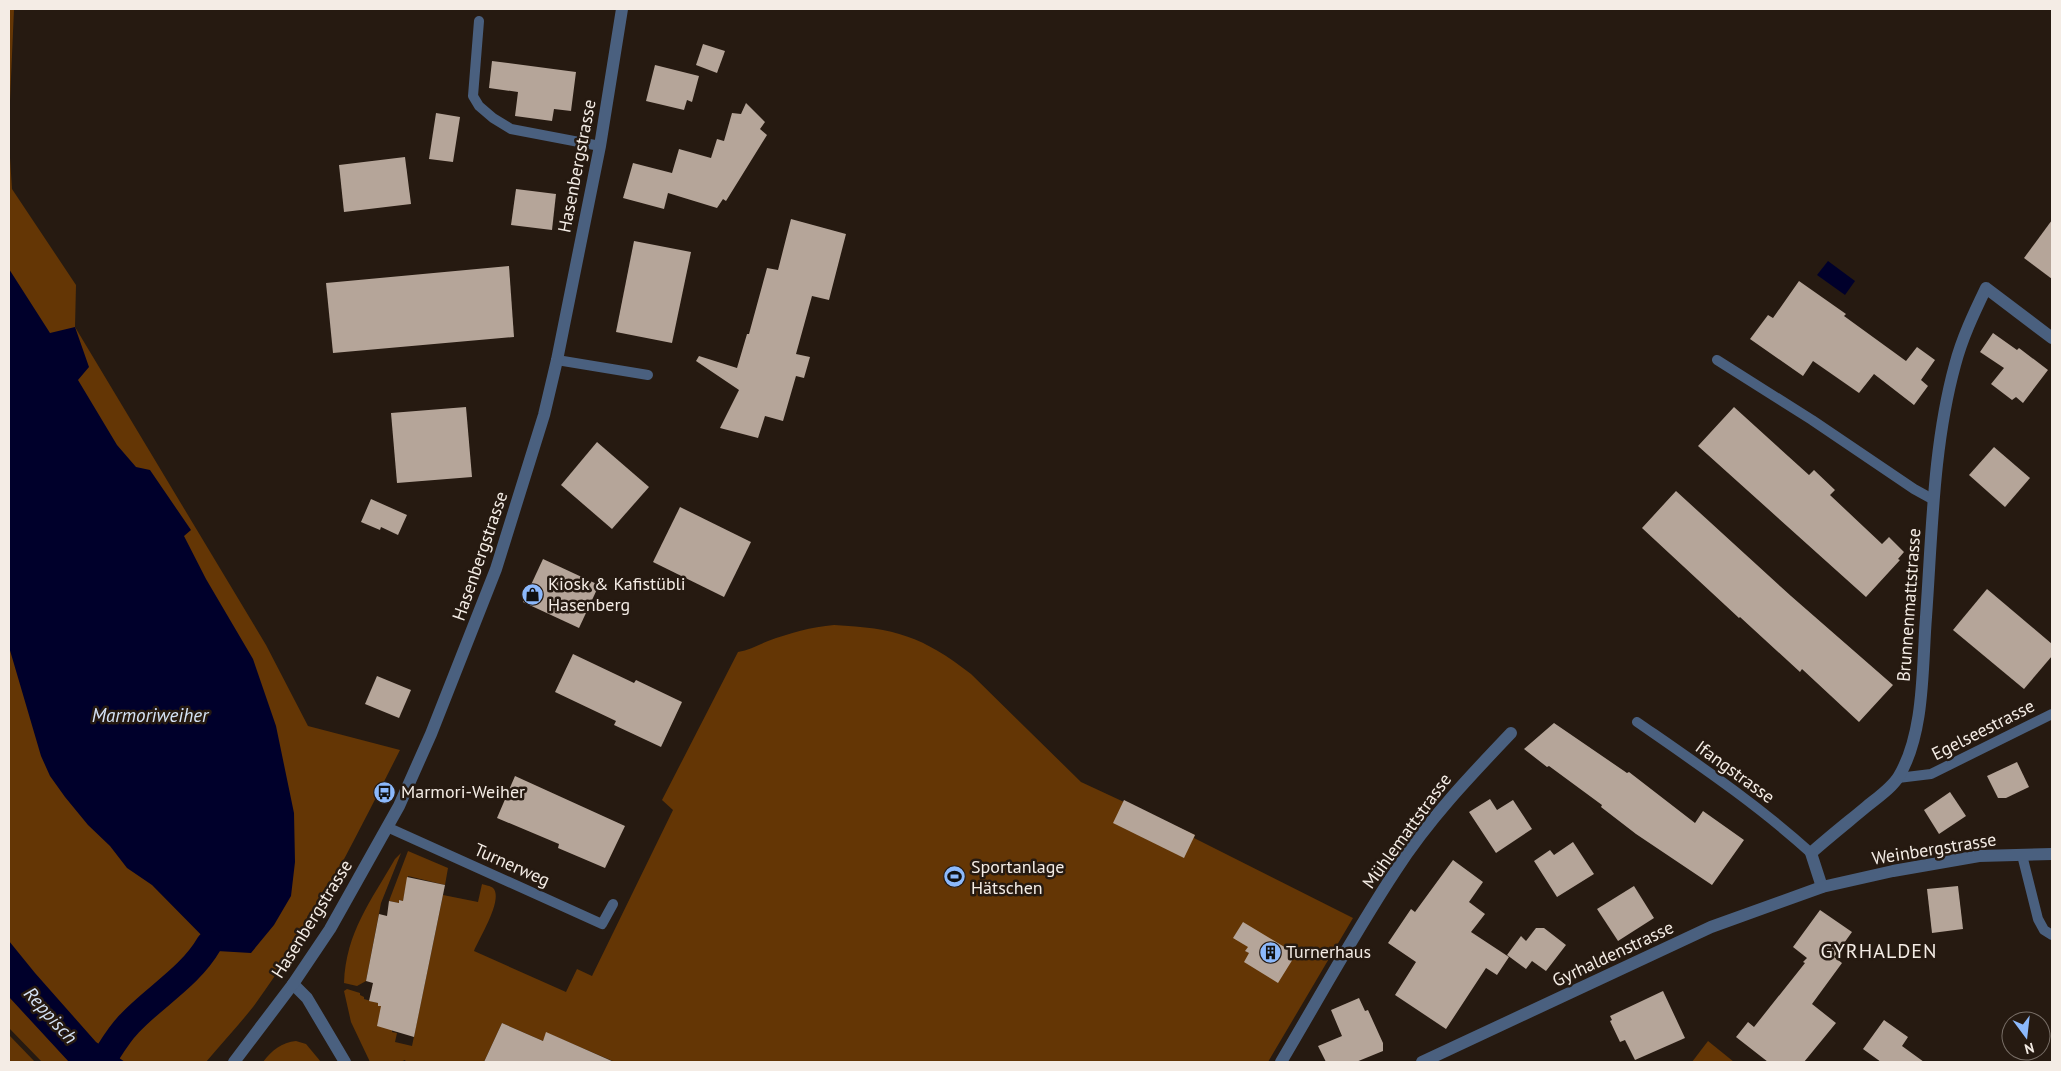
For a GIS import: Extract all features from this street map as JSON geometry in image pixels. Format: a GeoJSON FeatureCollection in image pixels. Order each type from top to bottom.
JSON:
{"type":"FeatureCollection","features":[{"type":"Feature","properties":{"kind":"street","name":"Hasenbergstrasse"},"geometry":{"type":"LineString","coordinates":[[234,1062],[294,984],[330,929],[399,806],[431,734],[496,569],[544,414],[557,360],[600,146],[622,9]]}},
{"type":"Feature","properties":{"kind":"street","name":"Brunnenmattstrasse"},"geometry":{"type":"LineString","coordinates":[[1811,853],[1898,778],[1910,756],[1920,704],[1934,500],[1941,433],[1954,367],[1967,327],[1986,288],[2052,338]]}},
{"type":"Feature","properties":{"kind":"street","name":"Mühlemattstrasse"},"geometry":{"type":"LineString","coordinates":[[1281,1062],[1396,869],[1427,827],[1470,775],[1510,733]]}},
{"type":"Feature","properties":{"kind":"street"},"geometry":{"type":"LineString","coordinates":[[1811,853],[1822,888]]}},
{"type":"Feature","properties":{"kind":"street","name":"Weinbergstrasse"},"geometry":{"type":"LineString","coordinates":[[1822,888],[1893,871],[1969,858],[2052,854]]}},
{"type":"Feature","properties":{"kind":"street","name":"Gyrhaldenstrasse"},"geometry":{"type":"LineString","coordinates":[[1422,1062],[1711,927],[1822,888]]}},
{"type":"Feature","properties":{"kind":"street"},"geometry":{"type":"LineString","coordinates":[[294,984],[307,998],[345,1062]]}},
{"type":"Feature","properties":{"kind":"lane"},"geometry":{"type":"LineString","coordinates":[[479,21],[474,96],[479,106],[493,118],[511,129],[600,146]]}},
{"type":"Feature","properties":{"kind":"lane"},"geometry":{"type":"LineString","coordinates":[[557,360],[648,375]]}},
{"type":"Feature","properties":{"kind":"lane"},"geometry":{"type":"LineString","coordinates":[[1717,360],[1812,420],[1914,489],[1934,500]]}},
{"type":"Feature","properties":{"kind":"lane","name":"Egelseestrasse"},"geometry":{"type":"LineString","coordinates":[[1898,778],[1931,774],[2052,714]]}},
{"type":"Feature","properties":{"kind":"lane","name":"Ifangstrasse"},"geometry":{"type":"LineString","coordinates":[[1636,722],[1717,777],[1781,826],[1811,853]]}},
{"type":"Feature","properties":{"kind":"lane","name":"Turnerweg"},"geometry":{"type":"LineString","coordinates":[[387,827],[602,924],[613,904]]}},
{"type":"Feature","properties":{"kind":"lane"},"geometry":{"type":"LineString","coordinates":[[2022,855],[2038,919],[2044,930],[2052,935]]}},
{"type":"Feature","properties":{"kind":"shaded area"},"geometry":{"type":"Polygon","coordinates":[[[9,9],[14,9],[9,124],[9,9]]]}},
{"type":"Feature","properties":{"kind":"shaded area"},"geometry":{"type":"Polygon","coordinates":[[[9,142],[12,189],[76,285],[75,327],[266,645],[308,726],[400,750],[332,882],[294,946],[253,1007],[206,1062],[42,1062],[9,1028],[9,142]]]}},
{"type":"Feature","properties":{"kind":"shaded area","name":"Sportanlage Hätschen"},"geometry":{"type":"Polygon","coordinates":[[[834,625],[855,626],[907,636],[938,651],[971,674],[1081,782],[1195,835],[1194,838],[1353,918],[1268,1062],[615,1062],[547,1033],[543,1041],[502,1023],[484,1062],[406,1062],[405,1060],[400,1062],[370,1062],[351,1022],[344,991],[347,989],[360,993],[364,999],[378,1003],[392,1032],[397,1033],[395,1042],[412,1046],[443,895],[478,902],[482,884],[493,888],[496,893],[493,909],[474,951],[566,992],[577,969],[592,976],[673,810],[662,800],[738,652],[792,633],[834,625]]]}},
{"type":"Feature","properties":{"kind":"shaded area"},"geometry":{"type":"Polygon","coordinates":[[[408,851],[448,868],[445,885],[408,876],[403,901],[399,900],[399,903],[389,901],[408,851]]]}},
{"type":"Feature","properties":{"kind":"shaded area"},"geometry":{"type":"Polygon","coordinates":[[[401,853],[381,903],[366,981],[357,986],[344,983],[349,948],[361,918],[395,859],[401,853]]]}},
{"type":"Feature","properties":{"kind":"shaded area"},"geometry":{"type":"Polygon","coordinates":[[[9,1035],[35,1062],[9,1062],[9,1035]]]}},
{"type":"Feature","properties":{"kind":"shaded area"},"geometry":{"type":"Polygon","coordinates":[[[296,1041],[306,1044],[321,1062],[263,1062],[277,1048],[286,1043],[296,1041]]]}},
{"type":"Feature","properties":{"kind":"shaded area"},"geometry":{"type":"Polygon","coordinates":[[[1708,1041],[1734,1062],[1692,1062],[1708,1041]]]}},
{"type":"Feature","properties":{"kind":"water"},"geometry":{"type":"Polygon","coordinates":[[[1828,261],[1855,281],[1845,295],[1817,275],[1828,261]]]}},
{"type":"Feature","properties":{"kind":"water","name":"Marmoriweiher"},"geometry":{"type":"Polygon","coordinates":[[[9,269],[50,333],[75,327],[89,367],[78,380],[117,445],[136,467],[150,470],[191,530],[184,536],[206,579],[253,659],[276,726],[294,813],[295,862],[291,896],[274,925],[251,953],[217,951],[152,885],[127,868],[110,846],[88,825],[65,797],[50,776],[41,756],[9,647],[9,269]]]}},
{"type":"Feature","properties":{"kind":"water","name":"Reppisch"},"geometry":{"type":"Polygon","coordinates":[[[9,941],[96,1042],[125,1062],[69,1062],[9,997],[9,941]]]}},
{"type":"Feature","properties":{"kind":"building"},"geometry":{"type":"Polygon","coordinates":[[[703,44],[725,51],[717,73],[696,65],[703,44]]]}},
{"type":"Feature","properties":{"kind":"building"},"geometry":{"type":"Polygon","coordinates":[[[492,61],[576,72],[571,111],[554,109],[552,121],[515,116],[518,92],[489,88],[492,61]]]}},
{"type":"Feature","properties":{"kind":"building"},"geometry":{"type":"Polygon","coordinates":[[[655,65],[699,76],[692,102],[687,100],[684,110],[646,101],[655,65]]]}},
{"type":"Feature","properties":{"kind":"building"},"geometry":{"type":"Polygon","coordinates":[[[746,103],[765,122],[760,129],[767,135],[726,201],[723,199],[717,208],[668,193],[664,209],[623,198],[633,163],[672,173],[679,149],[711,158],[717,139],[724,141],[732,113],[741,114],[746,103]]]}},
{"type":"Feature","properties":{"kind":"building"},"geometry":{"type":"Polygon","coordinates":[[[436,113],[460,117],[453,162],[429,159],[436,113]]]}},
{"type":"Feature","properties":{"kind":"building"},"geometry":{"type":"Polygon","coordinates":[[[405,157],[411,204],[344,212],[339,165],[405,157]]]}},
{"type":"Feature","properties":{"kind":"building"},"geometry":{"type":"Polygon","coordinates":[[[516,189],[556,194],[552,230],[511,225],[516,189]]]}},
{"type":"Feature","properties":{"kind":"building"},"geometry":{"type":"Polygon","coordinates":[[[791,219],[846,234],[829,300],[812,296],[796,354],[810,357],[804,378],[796,376],[783,421],[765,416],[758,438],[720,428],[739,390],[696,361],[699,356],[737,368],[747,334],[749,334],[767,268],[778,270],[791,219]]]}},
{"type":"Feature","properties":{"kind":"building"},"geometry":{"type":"Polygon","coordinates":[[[2052,220],[2052,279],[2024,258],[2052,220]]]}},
{"type":"Feature","properties":{"kind":"building"},"geometry":{"type":"Polygon","coordinates":[[[634,241],[691,252],[672,343],[616,332],[634,241]]]}},
{"type":"Feature","properties":{"kind":"building"},"geometry":{"type":"Polygon","coordinates":[[[509,266],[514,337],[333,353],[326,283],[509,266]]]}},
{"type":"Feature","properties":{"kind":"building"},"geometry":{"type":"Polygon","coordinates":[[[1799,281],[1846,314],[1844,316],[1906,361],[1917,347],[1935,360],[1921,380],[1928,386],[1914,405],[1874,374],[1859,393],[1813,361],[1803,376],[1750,339],[1768,315],[1773,318],[1799,281]]]}},
{"type":"Feature","properties":{"kind":"building"},"geometry":{"type":"Polygon","coordinates":[[[1993,333],[2017,350],[2019,348],[2048,370],[2023,403],[2016,397],[2012,400],[1991,384],[2004,368],[1980,352],[1993,333]]]}},
{"type":"Feature","properties":{"kind":"building"},"geometry":{"type":"Polygon","coordinates":[[[466,407],[472,477],[397,483],[391,413],[466,407]]]}},
{"type":"Feature","properties":{"kind":"building"},"geometry":{"type":"Polygon","coordinates":[[[1734,407],[1809,475],[1814,470],[1835,490],[1830,495],[1882,544],[1889,537],[1904,552],[1898,559],[1900,560],[1866,597],[1698,446],[1734,407]]]}},
{"type":"Feature","properties":{"kind":"building"},"geometry":{"type":"Polygon","coordinates":[[[597,442],[649,487],[612,529],[561,485],[597,442]]]}},
{"type":"Feature","properties":{"kind":"building"},"geometry":{"type":"Polygon","coordinates":[[[1994,447],[2030,478],[2005,507],[1969,475],[1994,447]]]}},
{"type":"Feature","properties":{"kind":"building"},"geometry":{"type":"Polygon","coordinates":[[[1676,491],[1791,596],[1893,685],[1859,722],[1802,669],[1800,672],[1739,618],[1642,528],[1676,491]]]}},
{"type":"Feature","properties":{"kind":"building"},"geometry":{"type":"Polygon","coordinates":[[[371,499],[407,515],[398,535],[381,527],[380,530],[361,522],[371,499]]]}},
{"type":"Feature","properties":{"kind":"building"},"geometry":{"type":"Polygon","coordinates":[[[680,507],[751,542],[724,597],[653,562],[680,507]]]}},
{"type":"Feature","properties":{"kind":"building"},"geometry":{"type":"Polygon","coordinates":[[[543,559],[599,585],[579,628],[523,602],[543,559]]]}},
{"type":"Feature","properties":{"kind":"building"},"geometry":{"type":"Polygon","coordinates":[[[1987,589],[2052,644],[2052,656],[2024,689],[1953,630],[1987,589]]]}},
{"type":"Feature","properties":{"kind":"building"},"geometry":{"type":"Polygon","coordinates":[[[573,654],[634,683],[636,680],[682,702],[661,747],[614,725],[616,721],[555,692],[573,654]]]}},
{"type":"Feature","properties":{"kind":"building"},"geometry":{"type":"Polygon","coordinates":[[[377,676],[411,690],[399,718],[365,704],[377,676]]]}},
{"type":"Feature","properties":{"kind":"building"},"geometry":{"type":"Polygon","coordinates":[[[1554,723],[1627,773],[1629,772],[1695,823],[1703,811],[1744,840],[1712,885],[1636,834],[1601,807],[1602,805],[1524,749],[1554,723]]]}},
{"type":"Feature","properties":{"kind":"building"},"geometry":{"type":"Polygon","coordinates":[[[2017,762],[2029,787],[2006,798],[1998,798],[1987,776],[2017,762]]]}},
{"type":"Feature","properties":{"kind":"building"},"geometry":{"type":"Polygon","coordinates":[[[515,776],[625,826],[605,868],[558,848],[559,844],[497,818],[515,776]]]}},
{"type":"Feature","properties":{"kind":"building"},"geometry":{"type":"Polygon","coordinates":[[[1950,792],[1966,816],[1939,834],[1924,810],[1950,792]]]}},
{"type":"Feature","properties":{"kind":"building"},"geometry":{"type":"Polygon","coordinates":[[[1490,799],[1497,810],[1513,800],[1532,829],[1496,853],[1469,812],[1490,799]]]}},
{"type":"Feature","properties":{"kind":"building"},"geometry":{"type":"Polygon","coordinates":[[[1124,800],[1195,835],[1184,858],[1113,823],[1124,800]]]}},
{"type":"Feature","properties":{"kind":"building"},"geometry":{"type":"Polygon","coordinates":[[[1573,842],[1594,874],[1557,897],[1534,861],[1550,850],[1554,855],[1573,842]]]}},
{"type":"Feature","properties":{"kind":"building"},"geometry":{"type":"Polygon","coordinates":[[[1453,860],[1483,882],[1469,902],[1485,914],[1471,932],[1509,957],[1497,975],[1486,968],[1446,1029],[1395,995],[1416,962],[1388,943],[1411,909],[1415,912],[1453,860]]]}},
{"type":"Feature","properties":{"kind":"building"},"geometry":{"type":"Polygon","coordinates":[[[407,877],[445,885],[414,1037],[377,1026],[381,1006],[378,1006],[378,1003],[369,1001],[373,983],[366,981],[379,914],[387,916],[389,901],[399,903],[399,900],[403,901],[407,877]]]}},
{"type":"Feature","properties":{"kind":"building"},"geometry":{"type":"Polygon","coordinates":[[[1634,886],[1654,918],[1618,941],[1597,909],[1634,886]]]}},
{"type":"Feature","properties":{"kind":"building"},"geometry":{"type":"Polygon","coordinates":[[[1958,886],[1963,929],[1932,933],[1927,889],[1958,886]]]}},
{"type":"Feature","properties":{"kind":"building"},"geometry":{"type":"Polygon","coordinates":[[[1820,910],[1852,932],[1834,957],[1842,963],[1812,1004],[1836,1023],[1804,1062],[1768,1062],[1736,1037],[1748,1022],[1754,1027],[1805,963],[1803,962],[1807,958],[1793,947],[1820,910]]]}},
{"type":"Feature","properties":{"kind":"building","name":"Turnerhaus"},"geometry":{"type":"Polygon","coordinates":[[[1243,922],[1296,954],[1278,983],[1244,962],[1249,953],[1245,951],[1248,947],[1233,938],[1243,922]]]}},
{"type":"Feature","properties":{"kind":"building"},"geometry":{"type":"Polygon","coordinates":[[[1536,928],[1544,928],[1566,945],[1546,971],[1532,961],[1526,969],[1507,955],[1521,936],[1526,941],[1536,928]]]}},
{"type":"Feature","properties":{"kind":"building"},"geometry":{"type":"Polygon","coordinates":[[[1663,991],[1685,1038],[1635,1060],[1625,1040],[1620,1042],[1610,1021],[1612,1020],[1610,1016],[1663,991]]]}},
{"type":"Feature","properties":{"kind":"building"},"geometry":{"type":"Polygon","coordinates":[[[1359,998],[1365,1011],[1368,1010],[1383,1043],[1383,1051],[1356,1062],[1326,1062],[1318,1046],[1342,1036],[1331,1010],[1359,998]]]}},
{"type":"Feature","properties":{"kind":"building"},"geometry":{"type":"Polygon","coordinates":[[[1884,1020],[1908,1037],[1902,1046],[1924,1062],[1881,1062],[1863,1049],[1884,1020]]]}},
{"type":"Feature","properties":{"kind":"building"},"geometry":{"type":"Polygon","coordinates":[[[502,1023],[543,1041],[546,1032],[614,1062],[484,1062],[502,1023]]]}},
{"type":"Feature","properties":{"kind":"waterway"},"geometry":{"type":"LineString","coordinates":[[102,1062],[125,1028],[182,977],[209,944]]}},
{"type":"Feature","properties":{"kind":"place","name":"Kiosk & Kafistübli Hasenberg"},"geometry":{"type":"Point","coordinates":[532,594]}},
{"type":"Feature","properties":{"kind":"place","name":"Marmori-Weiher"},"geometry":{"type":"Point","coordinates":[385,792]}},
{"type":"Feature","properties":{"kind":"place","name":"Sportanlage Hätschen"},"geometry":{"type":"Point","coordinates":[955,877]}},
{"type":"Feature","properties":{"kind":"place","name":"Turnerhaus"},"geometry":{"type":"Point","coordinates":[1270,952]}},
{"type":"Feature","properties":{"kind":"district","name":"GYRHALDEN"},"geometry":{"type":"Point","coordinates":[1879,951]}}]}
